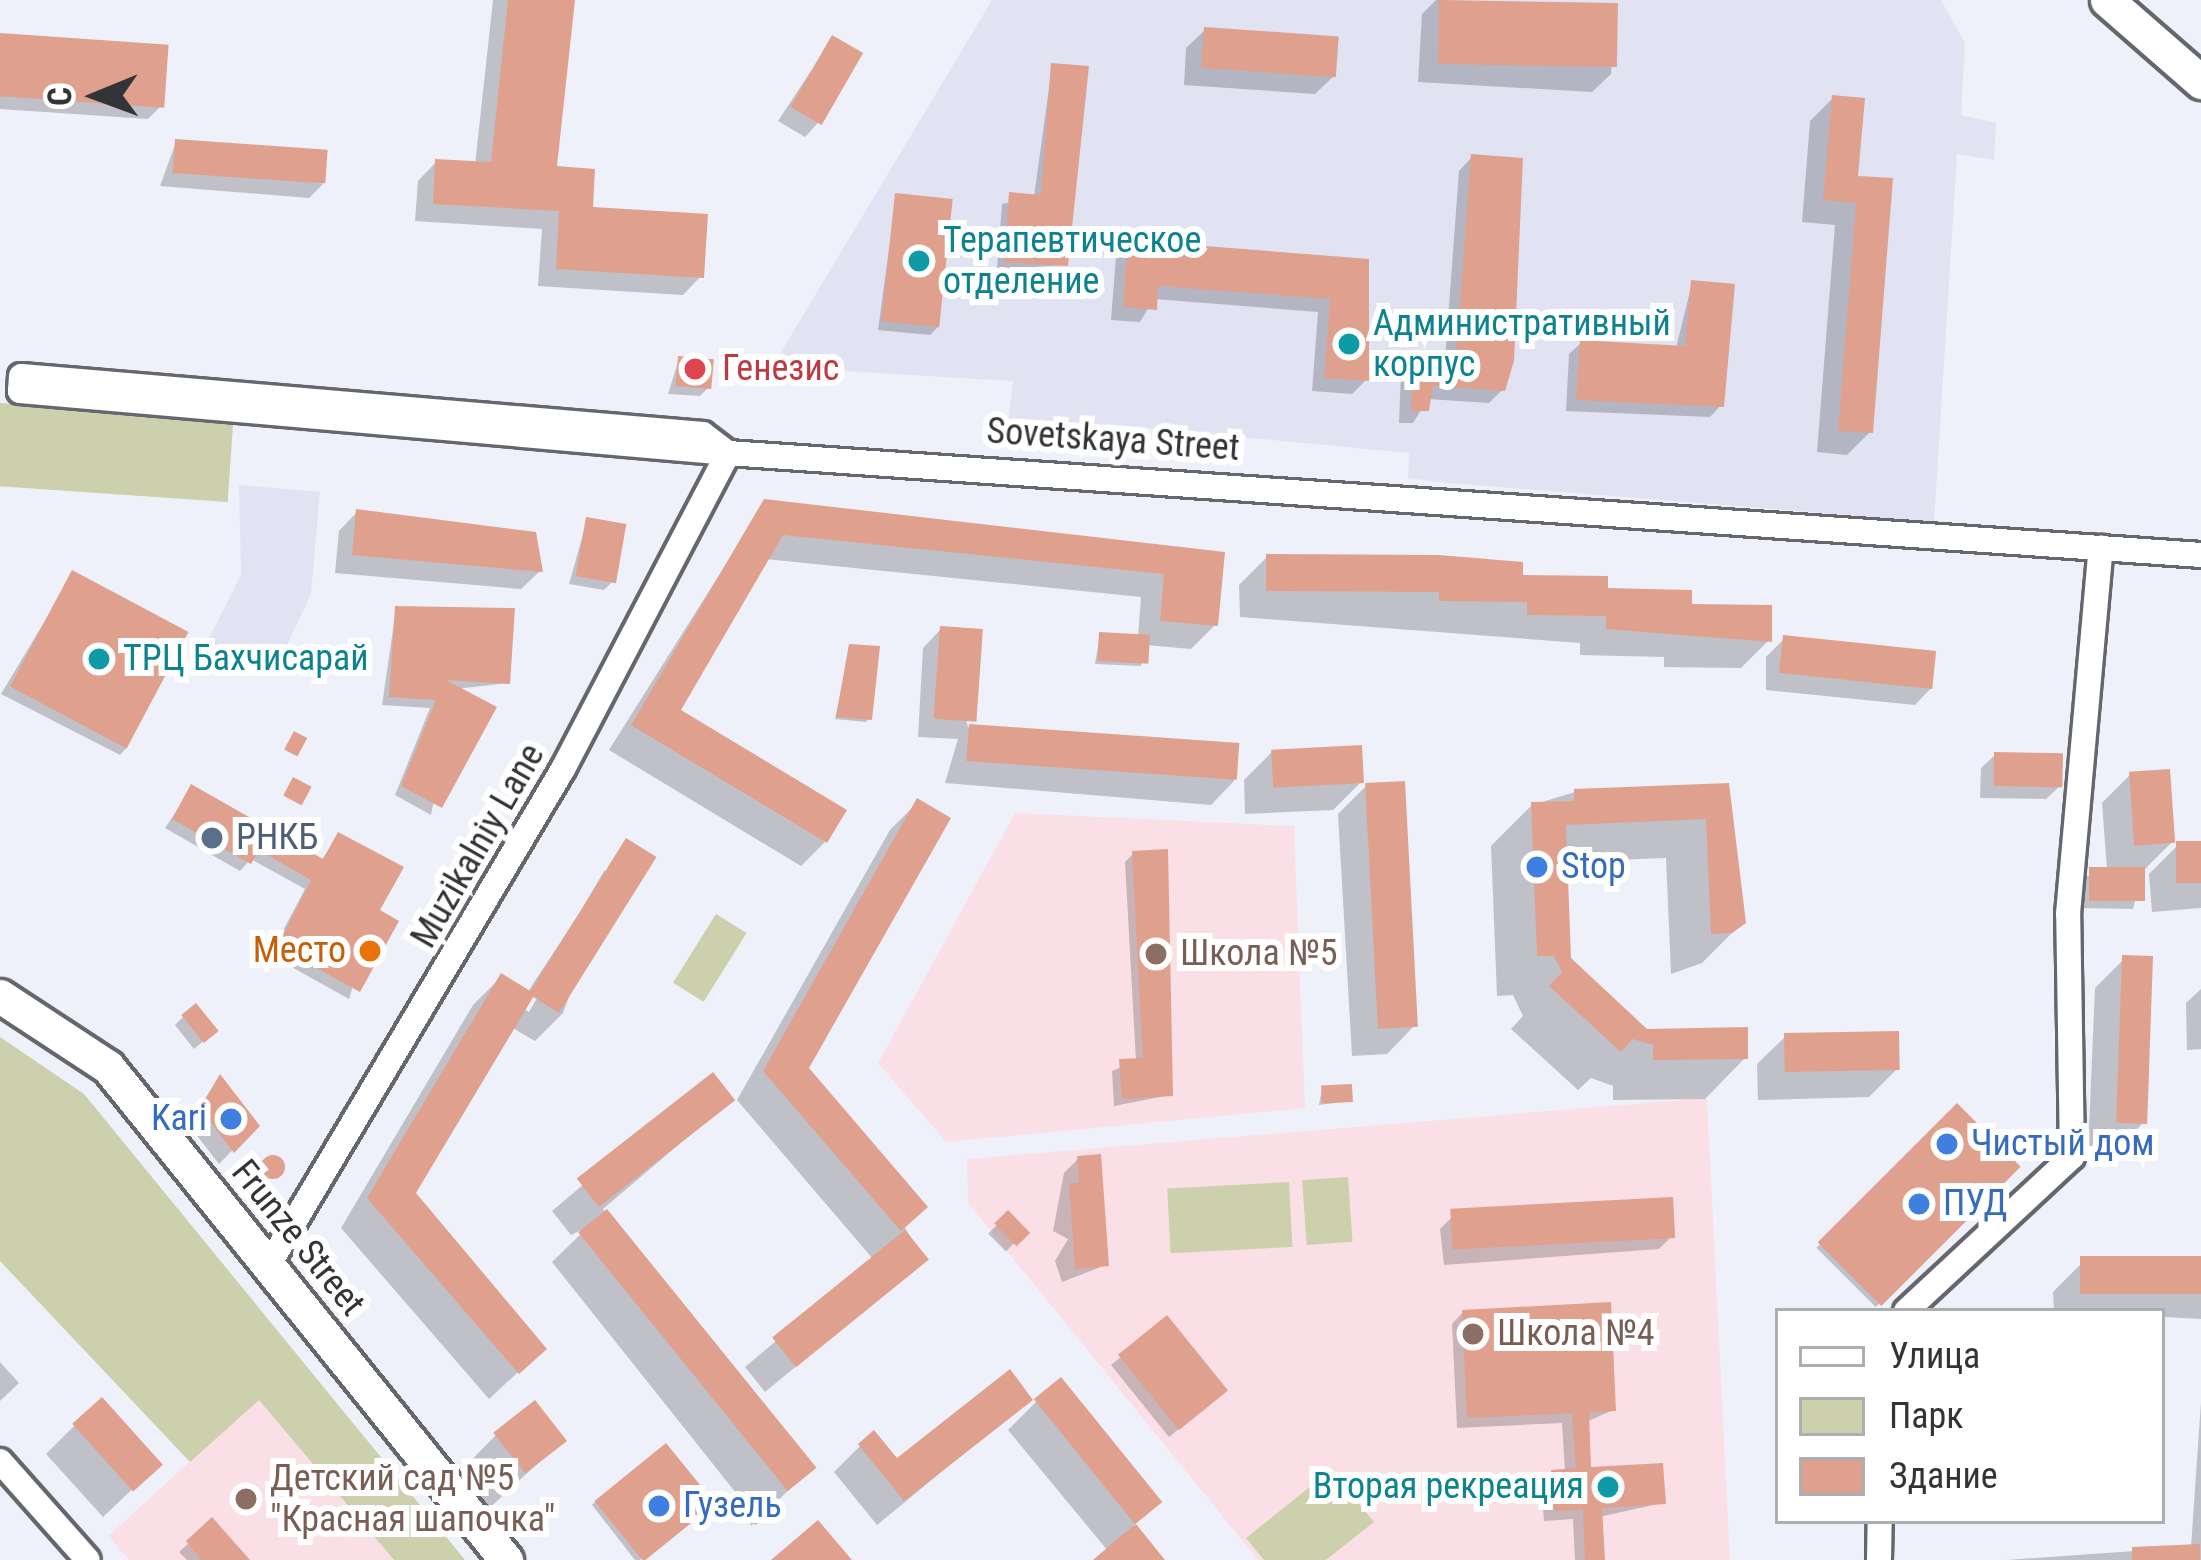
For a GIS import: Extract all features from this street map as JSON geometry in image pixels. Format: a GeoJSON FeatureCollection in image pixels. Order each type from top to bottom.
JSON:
{"type":"FeatureCollection","features":[{"type":"Feature","properties":{"kind":"main road"},"geometry":{"type":"LineString","coordinates":[[2107,0],[2201,82]]}},
{"type":"Feature","properties":{"kind":"main road","name":"Frunze Street"},"geometry":{"type":"LineString","coordinates":[[0,996],[108,1067],[271,1263],[506,1560]]}},
{"type":"Feature","properties":{"kind":"street","name":"Sovetskaya Street"},"geometry":{"type":"LineString","coordinates":[[20,391],[728,453],[2201,555]]}},
{"type":"Feature","properties":{"kind":"street","name":"Muzikalniy Lane"},"geometry":{"type":"LineString","coordinates":[[271,1263],[563,770],[728,453]]}},
{"type":"Feature","properties":{"kind":"street"},"geometry":{"type":"LineString","coordinates":[[1909,1308],[2072,1157],[2068,914],[2101,548]]}},
{"type":"Feature","properties":{"kind":"street"},"geometry":{"type":"LineString","coordinates":[[0,1461],[88,1560]]}},
{"type":"Feature","properties":{"kind":"street"},"geometry":{"type":"LineString","coordinates":[[1879,1560],[1880,1524]]}},
{"type":"Feature","properties":{"kind":"shaded area"},"geometry":{"type":"Polygon","coordinates":[[[992,0],[1941,0],[1965,43],[1961,115],[1996,123],[1994,160],[1957,154],[1934,522],[1437,482],[1408,478],[1409,453],[1106,424],[1102,447],[1006,437],[1013,381],[772,367],[992,0]]]}},
{"type":"Feature","properties":{"kind":"shaded area"},"geometry":{"type":"Polygon","coordinates":[[[239,485],[320,492],[311,594],[272,677],[207,642],[241,575],[239,485]]]}},
{"type":"Feature","properties":{"kind":"shaded area"},"geometry":{"type":"Polygon","coordinates":[[[1015,813],[1294,826],[1305,1108],[946,1142],[878,1063],[1015,813]]]}},
{"type":"Feature","properties":{"kind":"shaded area","name":"Школа №4"},"geometry":{"type":"Polygon","coordinates":[[[1707,1098],[1730,1560],[1258,1560],[968,1203],[967,1159],[1707,1098]]]}},
{"type":"Feature","properties":{"kind":"shaded area","name":"Детский сад №5 \"Красная шапочка\""},"geometry":{"type":"Polygon","coordinates":[[[259,1399],[394,1560],[129,1560],[108,1536],[259,1399]]]}},
{"type":"Feature","properties":{"kind":"green space"},"geometry":{"type":"Polygon","coordinates":[[[0,403],[233,419],[228,502],[0,486],[0,403]]]}},
{"type":"Feature","properties":{"kind":"green space"},"geometry":{"type":"Polygon","coordinates":[[[716,914],[747,933],[704,1002],[673,983],[716,914]]]}},
{"type":"Feature","properties":{"kind":"green space"},"geometry":{"type":"Polygon","coordinates":[[[0,1037],[84,1094],[465,1560],[394,1560],[259,1400],[190,1462],[0,1261],[0,1037]]]}},
{"type":"Feature","properties":{"kind":"green space"},"geometry":{"type":"Polygon","coordinates":[[[1348,1177],[1353,1242],[1307,1245],[1302,1180],[1348,1177]]]}},
{"type":"Feature","properties":{"kind":"green space"},"geometry":{"type":"Polygon","coordinates":[[[1289,1182],[1292,1247],[1171,1253],[1167,1188],[1289,1182]]]}},
{"type":"Feature","properties":{"kind":"green space"},"geometry":{"type":"Polygon","coordinates":[[[1331,1470],[1374,1522],[1326,1560],[1264,1560],[1246,1538],[1331,1470]]]}},
{"type":"Feature","properties":{"kind":"building"},"geometry":{"type":"Polygon","coordinates":[[[508,0],[575,0],[557,166],[595,169],[593,207],[708,214],[704,278],[556,269],[559,211],[433,204],[435,159],[491,162],[508,0]]]}},
{"type":"Feature","properties":{"kind":"building"},"geometry":{"type":"Polygon","coordinates":[[[1439,0],[1618,3],[1617,67],[1438,64],[1439,0]]]}},
{"type":"Feature","properties":{"kind":"building"},"geometry":{"type":"Polygon","coordinates":[[[1204,27],[1339,36],[1336,77],[1201,68],[1204,27]]]}},
{"type":"Feature","properties":{"kind":"building"},"geometry":{"type":"Polygon","coordinates":[[[0,33],[169,45],[164,108],[0,96],[0,33]]]}},
{"type":"Feature","properties":{"kind":"building"},"geometry":{"type":"Polygon","coordinates":[[[832,35],[863,53],[822,125],[790,107],[832,35]]]}},
{"type":"Feature","properties":{"kind":"building"},"geometry":{"type":"Polygon","coordinates":[[[1051,63],[1089,66],[1068,266],[1004,262],[1009,192],[1041,195],[1051,63]]]}},
{"type":"Feature","properties":{"kind":"building"},"geometry":{"type":"Polygon","coordinates":[[[1832,95],[1865,98],[1858,176],[1893,178],[1873,433],[1838,431],[1856,203],[1823,200],[1832,95]]]}},
{"type":"Feature","properties":{"kind":"building"},"geometry":{"type":"Polygon","coordinates":[[[175,139],[328,150],[325,184],[173,173],[175,139]]]}},
{"type":"Feature","properties":{"kind":"building"},"geometry":{"type":"Polygon","coordinates":[[[1471,154],[1523,158],[1514,361],[1505,391],[1433,386],[1429,411],[1411,411],[1413,356],[1456,357],[1471,154]]]}},
{"type":"Feature","properties":{"kind":"building","name":"Терапевтическое отделение"},"geometry":{"type":"Polygon","coordinates":[[[895,193],[953,199],[939,327],[882,321],[895,193]]]}},
{"type":"Feature","properties":{"kind":"building","name":"Административный корпус"},"geometry":{"type":"Polygon","coordinates":[[[1128,240],[1369,259],[1369,381],[1324,378],[1330,299],[1158,286],[1157,310],[1123,307],[1128,240]]]}},
{"type":"Feature","properties":{"kind":"building"},"geometry":{"type":"Polygon","coordinates":[[[1691,280],[1735,284],[1724,407],[1576,400],[1580,340],[1685,346],[1691,280]]]}},
{"type":"Feature","properties":{"kind":"building","name":"Генезис"},"geometry":{"type":"Polygon","coordinates":[[[678,356],[714,359],[711,389],[675,386],[678,356]]]}},
{"type":"Feature","properties":{"kind":"building"},"geometry":{"type":"Polygon","coordinates":[[[764,499],[1225,552],[1218,626],[1160,621],[1164,574],[783,535],[681,710],[847,810],[827,843],[631,725],[764,499]]]}},
{"type":"Feature","properties":{"kind":"building"},"geometry":{"type":"Polygon","coordinates":[[[356,509],[536,532],[543,572],[352,555],[356,509]]]}},
{"type":"Feature","properties":{"kind":"building"},"geometry":{"type":"Polygon","coordinates":[[[586,517],[626,524],[616,583],[576,576],[586,517]]]}},
{"type":"Feature","properties":{"kind":"building"},"geometry":{"type":"Polygon","coordinates":[[[1266,554],[1439,555],[1523,562],[1523,575],[1608,576],[1608,588],[1692,590],[1692,604],[1772,605],[1772,642],[1606,629],[1606,616],[1527,615],[1527,602],[1439,601],[1439,592],[1266,591],[1266,554]]]}},
{"type":"Feature","properties":{"kind":"building","name":"ТРЦ Бахчисарай"},"geometry":{"type":"Polygon","coordinates":[[[72,570],[189,632],[127,749],[10,687],[72,570]]]}},
{"type":"Feature","properties":{"kind":"building"},"geometry":{"type":"Polygon","coordinates":[[[395,606],[515,608],[510,684],[446,680],[497,707],[442,808],[401,786],[436,700],[389,697],[395,606]]]}},
{"type":"Feature","properties":{"kind":"building"},"geometry":{"type":"Polygon","coordinates":[[[940,626],[983,629],[976,722],[934,719],[940,626]]]}},
{"type":"Feature","properties":{"kind":"building"},"geometry":{"type":"Polygon","coordinates":[[[1099,632],[1150,635],[1148,664],[1097,661],[1099,632]]]}},
{"type":"Feature","properties":{"kind":"building"},"geometry":{"type":"Polygon","coordinates":[[[1783,635],[1936,651],[1932,689],[1779,673],[1783,635]]]}},
{"type":"Feature","properties":{"kind":"building"},"geometry":{"type":"Polygon","coordinates":[[[849,644],[880,646],[872,720],[836,717],[849,644]]]}},
{"type":"Feature","properties":{"kind":"building"},"geometry":{"type":"Polygon","coordinates":[[[969,724],[1239,743],[1237,780],[966,761],[969,724]]]}},
{"type":"Feature","properties":{"kind":"building"},"geometry":{"type":"Polygon","coordinates":[[[294,731],[307,738],[297,757],[284,750],[294,731]]]}},
{"type":"Feature","properties":{"kind":"building"},"geometry":{"type":"Polygon","coordinates":[[[1362,745],[1364,783],[1273,788],[1271,750],[1362,745]]]}},
{"type":"Feature","properties":{"kind":"building"},"geometry":{"type":"Polygon","coordinates":[[[1994,752],[2063,753],[2062,787],[1993,786],[1994,752]]]}},
{"type":"Feature","properties":{"kind":"building"},"geometry":{"type":"Polygon","coordinates":[[[2170,769],[2175,843],[2134,846],[2129,772],[2170,769]]]}},
{"type":"Feature","properties":{"kind":"building"},"geometry":{"type":"Polygon","coordinates":[[[293,777],[312,787],[302,805],[283,796],[293,777]]]}},
{"type":"Feature","properties":{"kind":"building"},"geometry":{"type":"Polygon","coordinates":[[[1405,781],[1418,1027],[1378,1029],[1365,783],[1405,781]]]}},
{"type":"Feature","properties":{"kind":"building"},"geometry":{"type":"Polygon","coordinates":[[[1729,783],[1746,923],[1732,933],[1711,934],[1706,819],[1566,825],[1571,958],[1647,1029],[1748,1027],[1748,1059],[1653,1060],[1653,1045],[1633,1039],[1621,1052],[1549,986],[1562,972],[1554,956],[1537,956],[1531,802],[1574,801],[1574,789],[1729,783]]]}},
{"type":"Feature","properties":{"kind":"building"},"geometry":{"type":"Polygon","coordinates":[[[191,784],[323,859],[338,832],[404,867],[380,910],[399,921],[360,992],[277,946],[311,880],[259,850],[251,864],[172,819],[191,784]]]}},
{"type":"Feature","properties":{"kind":"building"},"geometry":{"type":"Polygon","coordinates":[[[917,798],[951,818],[809,1068],[928,1207],[901,1231],[763,1071],[917,798]]]}},
{"type":"Feature","properties":{"kind":"building"},"geometry":{"type":"Polygon","coordinates":[[[626,838],[657,857],[559,1013],[528,994],[626,838]]]}},
{"type":"Feature","properties":{"kind":"building"},"geometry":{"type":"Polygon","coordinates":[[[2176,841],[2201,841],[2201,883],[2176,883],[2176,841]]]}},
{"type":"Feature","properties":{"kind":"building","name":"Школа №5"},"geometry":{"type":"Polygon","coordinates":[[[1168,849],[1173,1096],[1122,1099],[1119,1059],[1143,1058],[1132,851],[1168,849]]]}},
{"type":"Feature","properties":{"kind":"building"},"geometry":{"type":"Polygon","coordinates":[[[2089,867],[2145,867],[2145,901],[2089,901],[2089,867]]]}},
{"type":"Feature","properties":{"kind":"building"},"geometry":{"type":"Polygon","coordinates":[[[2122,955],[2153,956],[2147,1124],[2116,1123],[2122,955]]]}},
{"type":"Feature","properties":{"kind":"building"},"geometry":{"type":"Polygon","coordinates":[[[501,973],[535,994],[416,1193],[547,1349],[519,1374],[367,1198],[501,973]]]}},
{"type":"Feature","properties":{"kind":"building"},"geometry":{"type":"Polygon","coordinates":[[[196,1003],[219,1031],[204,1043],[181,1015],[196,1003]]]}},
{"type":"Feature","properties":{"kind":"building"},"geometry":{"type":"Polygon","coordinates":[[[1899,1031],[1900,1070],[1785,1072],[1784,1033],[1899,1031]]]}},
{"type":"Feature","properties":{"kind":"building"},"geometry":{"type":"Polygon","coordinates":[[[713,1072],[735,1100],[599,1207],[577,1179],[713,1072]]]}},
{"type":"Feature","properties":{"kind":"building","name":"Kari"},"geometry":{"type":"Polygon","coordinates":[[[220,1074],[260,1126],[234,1153],[200,1108],[220,1074]]]}},
{"type":"Feature","properties":{"kind":"building"},"geometry":{"type":"Polygon","coordinates":[[[1352,1084],[1353,1102],[1322,1104],[1321,1086],[1352,1084]]]}},
{"type":"Feature","properties":{"kind":"building","name":"ПУД"},"geometry":{"type":"Polygon","coordinates":[[[1957,1103],[2021,1167],[1881,1306],[1818,1242],[1957,1103]]]}},
{"type":"Feature","properties":{"kind":"building"},"geometry":{"type":"Polygon","coordinates":[[[1101,1154],[1109,1266],[1075,1269],[1069,1183],[1079,1183],[1077,1156],[1101,1154]]]}},
{"type":"Feature","properties":{"kind":"building"},"geometry":{"type":"Polygon","coordinates":[[[273,1155],[282,1158],[282,1176],[273,1179],[264,1176],[261,1167],[264,1158],[273,1155]]]}},
{"type":"Feature","properties":{"kind":"building"},"geometry":{"type":"Polygon","coordinates":[[[1673,1197],[1675,1238],[1452,1250],[1450,1209],[1673,1197]]]}},
{"type":"Feature","properties":{"kind":"building"},"geometry":{"type":"Polygon","coordinates":[[[607,1209],[817,1468],[788,1491],[578,1232],[607,1209]]]}},
{"type":"Feature","properties":{"kind":"building"},"geometry":{"type":"Polygon","coordinates":[[[1008,1210],[1030,1233],[1017,1246],[994,1223],[1008,1210]]]}},
{"type":"Feature","properties":{"kind":"building"},"geometry":{"type":"Polygon","coordinates":[[[905,1230],[929,1260],[796,1367],[772,1338],[905,1230]]]}},
{"type":"Feature","properties":{"kind":"building"},"geometry":{"type":"Polygon","coordinates":[[[2080,1256],[2201,1256],[2201,1294],[2080,1294],[2080,1256]]]}},
{"type":"Feature","properties":{"kind":"building"},"geometry":{"type":"Polygon","coordinates":[[[1611,1302],[1616,1411],[1589,1412],[1591,1467],[1663,1463],[1666,1504],[1602,1508],[1605,1560],[1585,1560],[1583,1509],[1554,1511],[1551,1470],[1576,1468],[1572,1413],[1467,1418],[1462,1310],[1611,1302]]]}},
{"type":"Feature","properties":{"kind":"building"},"geometry":{"type":"Polygon","coordinates":[[[1167,1315],[1228,1390],[1179,1430],[1118,1355],[1167,1315]]]}},
{"type":"Feature","properties":{"kind":"building"},"geometry":{"type":"Polygon","coordinates":[[[1010,1369],[1033,1400],[904,1501],[858,1444],[874,1430],[897,1458],[1010,1369]]]}},
{"type":"Feature","properties":{"kind":"building"},"geometry":{"type":"Polygon","coordinates":[[[1061,1377],[1162,1502],[1135,1524],[1034,1399],[1061,1377]]]}},
{"type":"Feature","properties":{"kind":"building"},"geometry":{"type":"Polygon","coordinates":[[[102,1397],[163,1465],[133,1491],[72,1424],[102,1397]]]}},
{"type":"Feature","properties":{"kind":"building"},"geometry":{"type":"Polygon","coordinates":[[[535,1400],[567,1441],[525,1474],[493,1433],[535,1400]]]}},
{"type":"Feature","properties":{"kind":"building"},"geometry":{"type":"Polygon","coordinates":[[[666,1443],[715,1504],[642,1560],[595,1501],[666,1443]]]}},
{"type":"Feature","properties":{"kind":"building"},"geometry":{"type":"Polygon","coordinates":[[[760,1495],[773,1512],[755,1525],[742,1508],[760,1495]]]}},
{"type":"Feature","properties":{"kind":"building","name":"Детский сад №5 \"Красная шапочка\""},"geometry":{"type":"Polygon","coordinates":[[[212,1517],[250,1560],[202,1560],[186,1541],[212,1517]]]}},
{"type":"Feature","properties":{"kind":"building"},"geometry":{"type":"Polygon","coordinates":[[[818,1520],[852,1560],[771,1560],[818,1520]]]}},
{"type":"Feature","properties":{"kind":"building"},"geometry":{"type":"Polygon","coordinates":[[[1136,1524],[1165,1560],[1093,1560],[1117,1539],[1136,1524]]]}},
{"type":"Feature","properties":{"kind":"building"},"geometry":{"type":"Polygon","coordinates":[[[2200,1544],[2200,1560],[2132,1560],[2132,1547],[2200,1544]]]}},
{"type":"Feature","properties":{"kind":"place","name":"Терапевтическое отделение"},"geometry":{"type":"Point","coordinates":[919,261]}},
{"type":"Feature","properties":{"kind":"place","name":"Административный корпус"},"geometry":{"type":"Point","coordinates":[1349,344]}},
{"type":"Feature","properties":{"kind":"place","name":"Генезис"},"geometry":{"type":"Point","coordinates":[695,369]}},
{"type":"Feature","properties":{"kind":"place","name":"ТРЦ Бахчисарай"},"geometry":{"type":"Point","coordinates":[99,659]}},
{"type":"Feature","properties":{"kind":"place","name":"РНКБ"},"geometry":{"type":"Point","coordinates":[212,838]}},
{"type":"Feature","properties":{"kind":"place","name":"Stop"},"geometry":{"type":"Point","coordinates":[1537,867]}},
{"type":"Feature","properties":{"kind":"place","name":"Место"},"geometry":{"type":"Point","coordinates":[370,951]}},
{"type":"Feature","properties":{"kind":"place","name":"Школа №5"},"geometry":{"type":"Point","coordinates":[1156,954]}},
{"type":"Feature","properties":{"kind":"place","name":"Kari"},"geometry":{"type":"Point","coordinates":[231,1119]}},
{"type":"Feature","properties":{"kind":"place","name":"Чистый дом"},"geometry":{"type":"Point","coordinates":[1947,1144]}},
{"type":"Feature","properties":{"kind":"place","name":"ПУД"},"geometry":{"type":"Point","coordinates":[1919,1204]}},
{"type":"Feature","properties":{"kind":"place","name":"Школа №4"},"geometry":{"type":"Point","coordinates":[1473,1334]}},
{"type":"Feature","properties":{"kind":"place","name":"Вторая рекреация"},"geometry":{"type":"Point","coordinates":[1608,1487]}},
{"type":"Feature","properties":{"kind":"place","name":"Детский сад №5 \"Красная шапочка\""},"geometry":{"type":"Point","coordinates":[246,1499]}},
{"type":"Feature","properties":{"kind":"place","name":"Гузель"},"geometry":{"type":"Point","coordinates":[659,1506]}}]}
